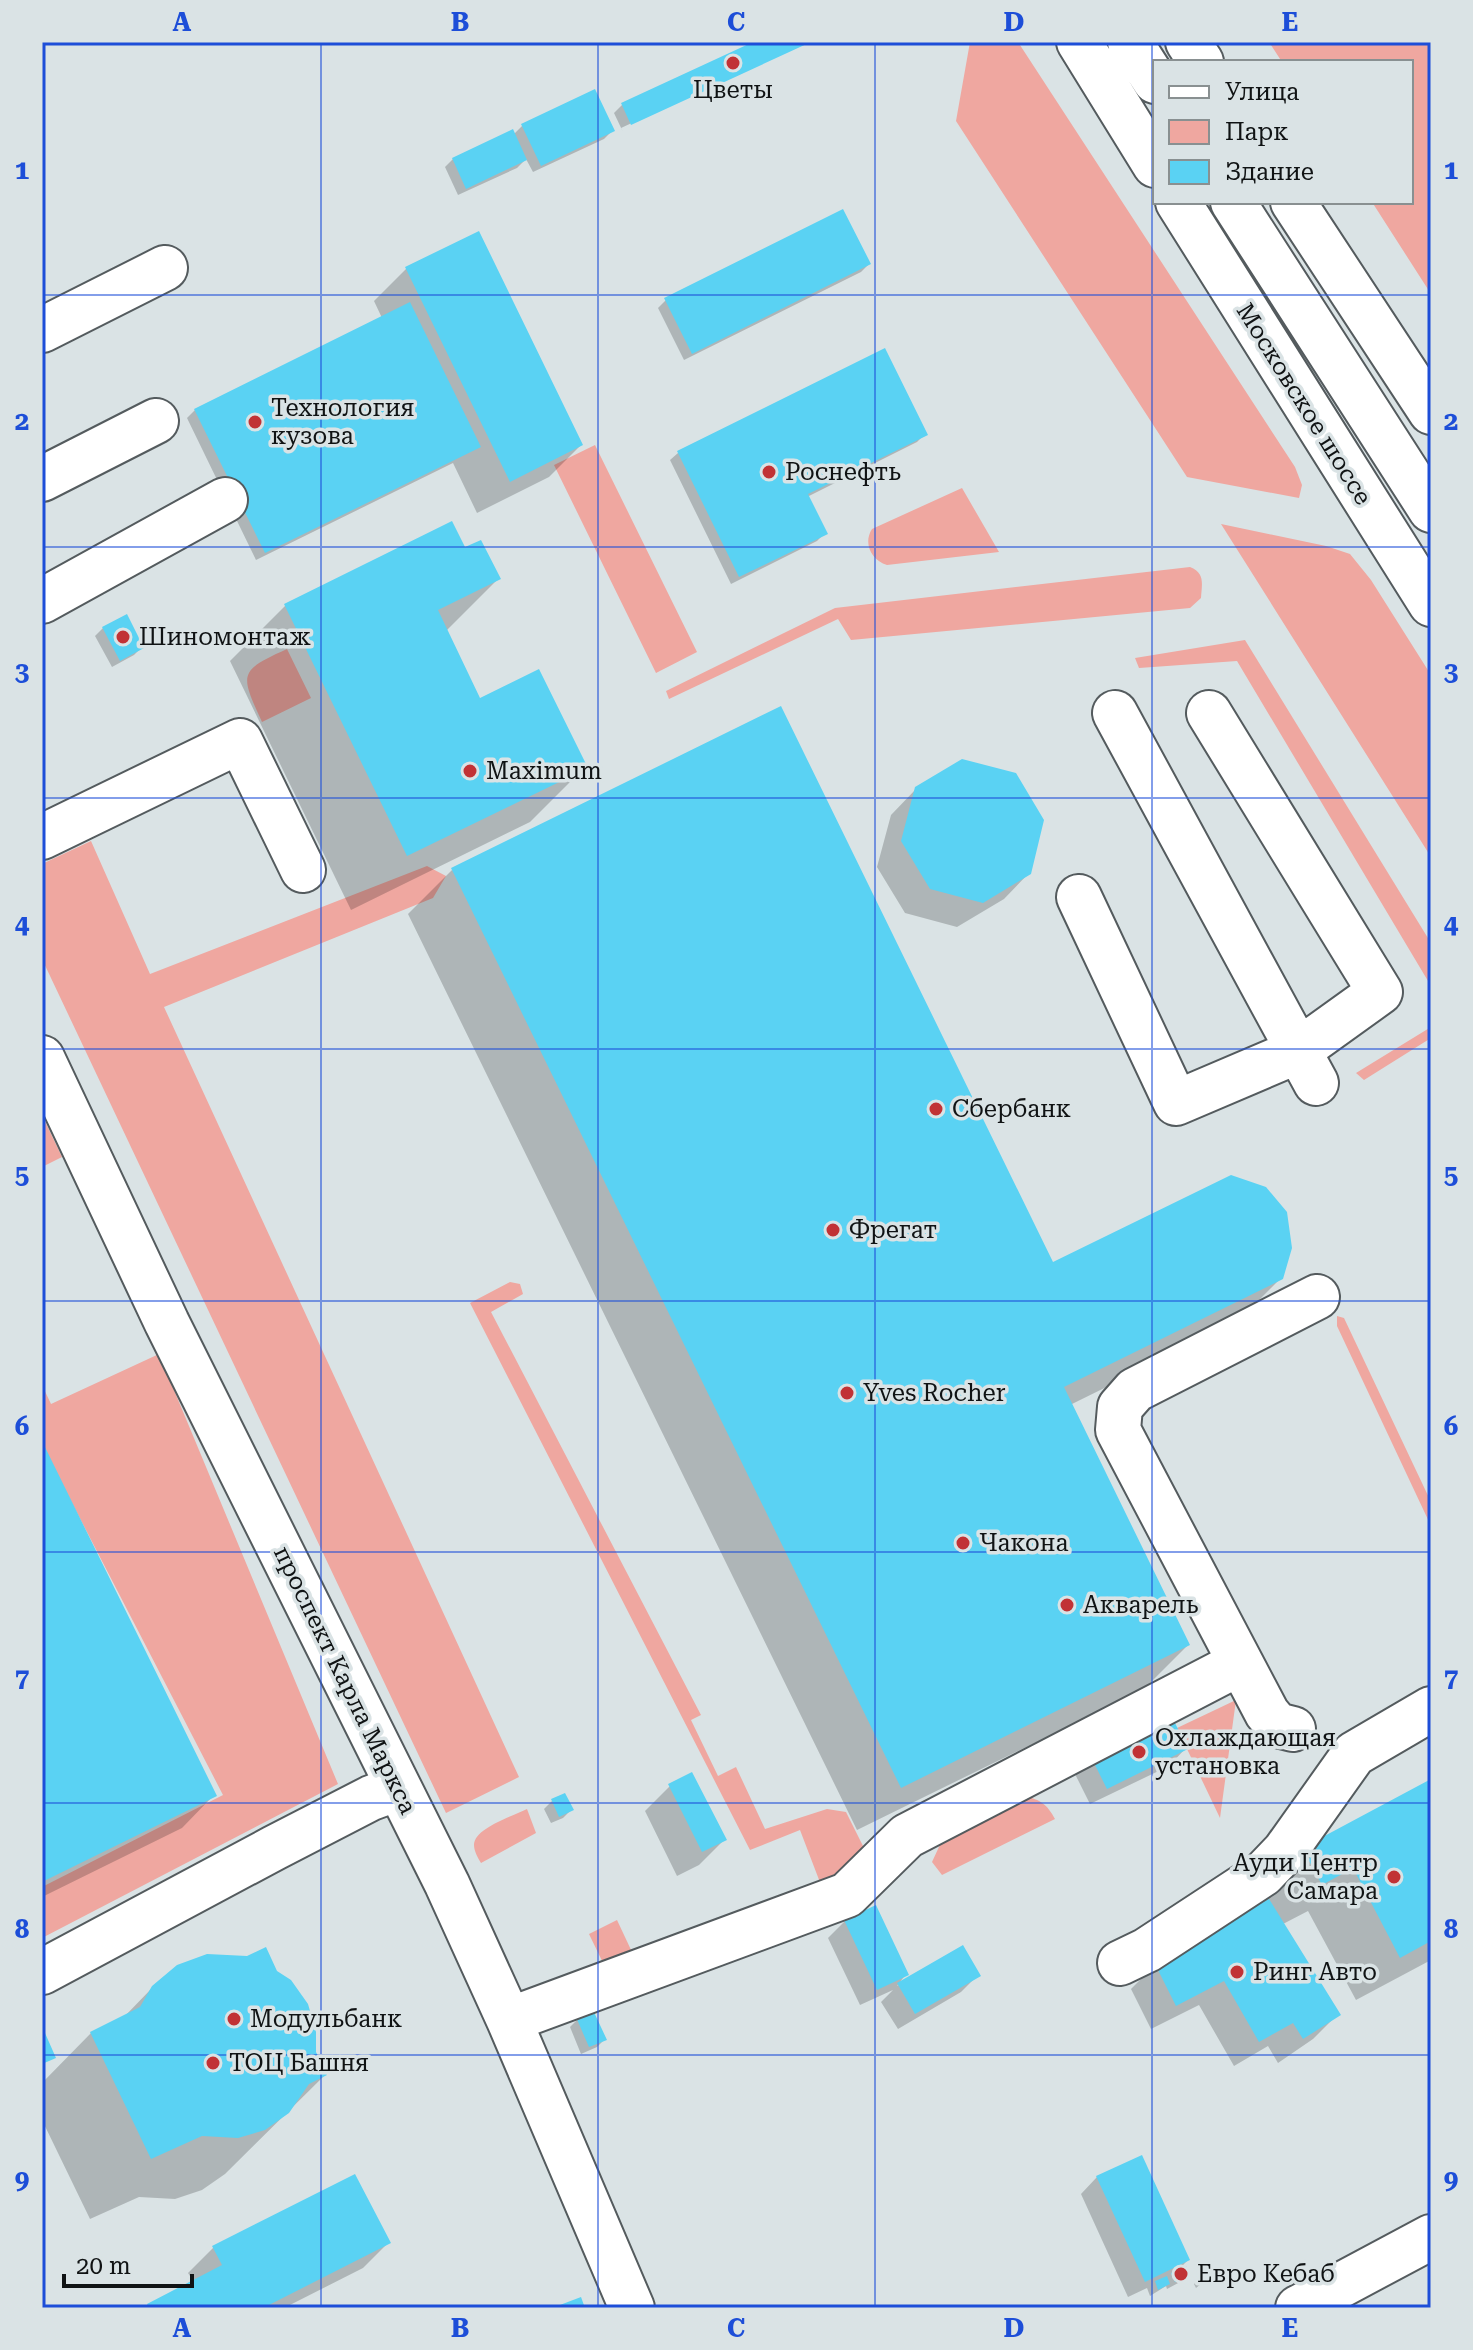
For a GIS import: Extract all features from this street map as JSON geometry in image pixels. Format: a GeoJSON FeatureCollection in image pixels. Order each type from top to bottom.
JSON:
{"type":"FeatureCollection","features":[{"type":"Feature","properties":{"kind":"street"},"geometry":{"type":"LineString","coordinates":[[1079,42],[1153,162]]}},
{"type":"Feature","properties":{"kind":"street"},"geometry":{"type":"LineString","coordinates":[[1130,42],[1153,78]]}},
{"type":"Feature","properties":{"kind":"street"},"geometry":{"type":"LineString","coordinates":[[1188,42],[1200,60]]}},
{"type":"Feature","properties":{"kind":"street","name":"Московское шоссе"},"geometry":{"type":"LineString","coordinates":[[1179,204],[1431,604]]}},
{"type":"Feature","properties":{"kind":"street","name":"Московское шоссе"},"geometry":{"type":"LineString","coordinates":[[1234,204],[1431,510]]}},
{"type":"Feature","properties":{"kind":"street"},"geometry":{"type":"LineString","coordinates":[[1294,204],[1431,412]]}},
{"type":"Feature","properties":{"kind":"street"},"geometry":{"type":"LineString","coordinates":[[42,330],[165,268]]}},
{"type":"Feature","properties":{"kind":"street"},"geometry":{"type":"LineString","coordinates":[[42,479],[156,421]]}},
{"type":"Feature","properties":{"kind":"street"},"geometry":{"type":"LineString","coordinates":[[42,601],[225,500]]}},
{"type":"Feature","properties":{"kind":"street"},"geometry":{"type":"LineString","coordinates":[[1115,713],[1307,1067]]}},
{"type":"Feature","properties":{"kind":"street"},"geometry":{"type":"LineString","coordinates":[[1079,897],[1176,1103],[1307,1067],[1380,992],[1209,713]]}},
{"type":"Feature","properties":{"kind":"street"},"geometry":{"type":"LineString","coordinates":[[42,837],[240,741],[303,870]]}},
{"type":"Feature","properties":{"kind":"street","name":"проспект Карла Маркса"},"geometry":{"type":"LineString","coordinates":[[42,1058],[167,1323],[447,1884],[509,2020],[632,2308]]}},
{"type":"Feature","properties":{"kind":"street"},"geometry":{"type":"LineString","coordinates":[[1293,1729],[1277,1725],[1267,1713],[1118,1430],[1120,1407],[1135,1390],[1317,1297]]}},
{"type":"Feature","properties":{"kind":"street"},"geometry":{"type":"LineString","coordinates":[[509,2020],[847,1895],[907,1836],[1240,1663]]}},
{"type":"Feature","properties":{"kind":"street"},"geometry":{"type":"LineString","coordinates":[[1120,1963],[1147,1950],[1263,1874],[1285,1851],[1354,1754],[1431,1709]]}},
{"type":"Feature","properties":{"kind":"street"},"geometry":{"type":"LineString","coordinates":[[42,1972],[287,1841],[371,1798],[398,1788]]}},
{"type":"Feature","properties":{"kind":"street"},"geometry":{"type":"LineString","coordinates":[[1298,2308],[1431,2237]]}},
{"type":"Feature","properties":{"kind":"green space"},"geometry":{"type":"Polygon","coordinates":[[[970,42],[1018,42],[1295,467],[1302,485],[1299,498],[1187,477],[956,121],[970,42]]]}},
{"type":"Feature","properties":{"kind":"green space"},"geometry":{"type":"Polygon","coordinates":[[[1269,42],[1431,42],[1431,294],[1373,204],[1413,204],[1413,60],[1281,60],[1269,42]]]}},
{"type":"Feature","properties":{"kind":"green space"},"geometry":{"type":"Polygon","coordinates":[[[595,445],[697,652],[656,673],[554,465],[595,445]]]}},
{"type":"Feature","properties":{"kind":"green space"},"geometry":{"type":"Polygon","coordinates":[[[962,488],[999,552],[887,565],[873,555],[868,540],[872,529],[962,488]]]}},
{"type":"Feature","properties":{"kind":"green space"},"geometry":{"type":"Polygon","coordinates":[[[1221,524],[1350,554],[1371,580],[1431,675],[1431,857],[1221,524]]]}},
{"type":"Feature","properties":{"kind":"green space"},"geometry":{"type":"Polygon","coordinates":[[[1190,567],[1198,572],[1202,583],[1201,598],[1190,608],[851,640],[838,619],[669,699],[666,691],[835,608],[1190,567]]]}},
{"type":"Feature","properties":{"kind":"green space"},"geometry":{"type":"Polygon","coordinates":[[[1245,640],[1431,943],[1431,986],[1237,661],[1139,668],[1135,658],[1245,640]]]}},
{"type":"Feature","properties":{"kind":"green space"},"geometry":{"type":"Polygon","coordinates":[[[287,649],[311,698],[262,722],[247,684],[248,676],[259,663],[287,649]]]}},
{"type":"Feature","properties":{"kind":"green space"},"geometry":{"type":"Polygon","coordinates":[[[91,841],[150,974],[427,866],[446,876],[433,898],[164,1007],[519,1777],[446,1813],[42,959],[42,864],[91,841]]]}},
{"type":"Feature","properties":{"kind":"green space"},"geometry":{"type":"Polygon","coordinates":[[[1431,1027],[1431,1038],[1364,1080],[1356,1073],[1431,1027]]]}},
{"type":"Feature","properties":{"kind":"green space"},"geometry":{"type":"Polygon","coordinates":[[[42,1115],[62,1157],[42,1167],[42,1115]]]}},
{"type":"Feature","properties":{"kind":"green space"},"geometry":{"type":"Polygon","coordinates":[[[510,1282],[520,1284],[523,1294],[491,1312],[701,1715],[691,1720],[718,1776],[736,1767],[765,1829],[827,1809],[846,1812],[867,1854],[863,1871],[821,1885],[800,1830],[750,1850],[470,1303],[510,1282]]]}},
{"type":"Feature","properties":{"kind":"green space"},"geometry":{"type":"Polygon","coordinates":[[[1337,1316],[1344,1318],[1431,1502],[1431,1526],[1337,1326],[1337,1316]]]}},
{"type":"Feature","properties":{"kind":"green space"},"geometry":{"type":"Polygon","coordinates":[[[159,1354],[338,1784],[42,1938],[42,1887],[223,1795],[42,1445],[42,1385],[51,1404],[159,1354]]]}},
{"type":"Feature","properties":{"kind":"green space"},"geometry":{"type":"Polygon","coordinates":[[[1236,1700],[1220,1818],[1177,1728],[1236,1700]]]}},
{"type":"Feature","properties":{"kind":"green space"},"geometry":{"type":"Polygon","coordinates":[[[1024,1796],[1043,1803],[1055,1819],[942,1875],[932,1862],[944,1836],[1024,1796]]]}},
{"type":"Feature","properties":{"kind":"green space"},"geometry":{"type":"Polygon","coordinates":[[[527,1809],[536,1833],[481,1863],[474,1845],[480,1833],[527,1809]]]}},
{"type":"Feature","properties":{"kind":"green space"},"geometry":{"type":"Polygon","coordinates":[[[617,1920],[632,1952],[604,1965],[589,1934],[617,1920]]]}},
{"type":"Feature","properties":{"kind":"building"},"geometry":{"type":"Polygon","coordinates":[[[753,42],[811,42],[631,125],[621,103],[753,42]]]}},
{"type":"Feature","properties":{"kind":"building"},"geometry":{"type":"Polygon","coordinates":[[[595,89],[615,131],[541,166],[521,124],[595,89]]]}},
{"type":"Feature","properties":{"kind":"building"},"geometry":{"type":"Polygon","coordinates":[[[513,129],[527,160],[466,189],[452,158],[513,129]]]}},
{"type":"Feature","properties":{"kind":"building"},"geometry":{"type":"Polygon","coordinates":[[[843,209],[871,264],[692,354],[664,298],[843,209]]]}},
{"type":"Feature","properties":{"kind":"building"},"geometry":{"type":"Polygon","coordinates":[[[479,231],[583,445],[510,482],[405,267],[479,231]]]}},
{"type":"Feature","properties":{"kind":"building"},"geometry":{"type":"Polygon","coordinates":[[[410,302],[481,447],[265,553],[194,409],[410,302]]]}},
{"type":"Feature","properties":{"kind":"building","name":"Роснефть"},"geometry":{"type":"Polygon","coordinates":[[[885,348],[928,435],[808,494],[828,534],[739,577],[677,451],[885,348]]]}},
{"type":"Feature","properties":{"kind":"building"},"geometry":{"type":"Polygon","coordinates":[[[452,521],[465,547],[481,540],[501,579],[438,610],[480,698],[539,669],[588,768],[407,856],[284,604],[452,521]]]}},
{"type":"Feature","properties":{"kind":"building","name":"Шиномонтаж"},"geometry":{"type":"Polygon","coordinates":[[[127,614],[144,648],[120,661],[102,627],[127,614]]]}},
{"type":"Feature","properties":{"kind":"building","name":"Фрегат"},"geometry":{"type":"Polygon","coordinates":[[[781,706],[1053,1262],[1231,1175],[1266,1187],[1287,1212],[1292,1248],[1283,1279],[1064,1387],[1190,1645],[901,1788],[451,868],[781,706]]]}},
{"type":"Feature","properties":{"kind":"building"},"geometry":{"type":"Polygon","coordinates":[[[962,759],[1016,773],[1044,820],[1031,874],[983,903],[930,889],[901,841],[915,787],[962,759]]]}},
{"type":"Feature","properties":{"kind":"building"},"geometry":{"type":"Polygon","coordinates":[[[42,1441],[217,1796],[42,1882],[42,1441]]]}},
{"type":"Feature","properties":{"kind":"building","name":"Охлаждающая установка"},"geometry":{"type":"Polygon","coordinates":[[[1171,1715],[1188,1749],[1107,1789],[1090,1755],[1171,1715]]]}},
{"type":"Feature","properties":{"kind":"building"},"geometry":{"type":"Polygon","coordinates":[[[692,1772],[727,1840],[702,1852],[668,1784],[692,1772]]]}},
{"type":"Feature","properties":{"kind":"building","name":"Ауди Центр Самара"},"geometry":{"type":"Polygon","coordinates":[[[1431,1779],[1431,1941],[1400,1958],[1353,1868],[1322,1885],[1302,1848],[1431,1779]]]}},
{"type":"Feature","properties":{"kind":"building"},"geometry":{"type":"Polygon","coordinates":[[[565,1793],[574,1810],[559,1817],[551,1799],[565,1793]]]}},
{"type":"Feature","properties":{"kind":"building","name":"Ринг Авто"},"geometry":{"type":"Polygon","coordinates":[[[1269,1899],[1341,2015],[1303,2039],[1293,2023],[1259,2042],[1224,1981],[1176,2006],[1154,1962],[1269,1899]]]}},
{"type":"Feature","properties":{"kind":"building"},"geometry":{"type":"Polygon","coordinates":[[[876,1905],[909,1975],[877,1990],[844,1920],[876,1905]]]}},
{"type":"Feature","properties":{"kind":"building"},"geometry":{"type":"Polygon","coordinates":[[[963,1945],[981,1976],[915,2014],[897,1983],[963,1945]]]}},
{"type":"Feature","properties":{"kind":"building","name":"ТОЦ Башня"},"geometry":{"type":"Polygon","coordinates":[[[266,1947],[277,1971],[291,1980],[308,2004],[316,2032],[316,2052],[327,2075],[309,2084],[289,2113],[265,2130],[238,2138],[202,2136],[151,2159],[90,2032],[140,2007],[152,1986],[177,1965],[207,1954],[247,1956],[266,1947]]]}},
{"type":"Feature","properties":{"kind":"building"},"geometry":{"type":"Polygon","coordinates":[[[593,2010],[607,2040],[589,2047],[576,2017],[593,2010]]]}},
{"type":"Feature","properties":{"kind":"building"},"geometry":{"type":"Polygon","coordinates":[[[45,2033],[56,2058],[42,2064],[42,2034],[45,2033]]]}},
{"type":"Feature","properties":{"kind":"building"},"geometry":{"type":"Polygon","coordinates":[[[1142,2155],[1190,2260],[1145,2282],[1096,2176],[1142,2155]]]}},
{"type":"Feature","properties":{"kind":"building"},"geometry":{"type":"Polygon","coordinates":[[[355,2174],[391,2243],[263,2308],[149,2308],[147,2304],[222,2265],[212,2246],[355,2174]]]}},
{"type":"Feature","properties":{"kind":"building","name":"Евро Кебаб"},"geometry":{"type":"Polygon","coordinates":[[[1186,2266],[1190,2275],[1175,2282],[1171,2273],[1186,2266]]]}},
{"type":"Feature","properties":{"kind":"building"},"geometry":{"type":"Polygon","coordinates":[[[1167,2276],[1170,2284],[1158,2290],[1155,2281],[1167,2276]]]}},
{"type":"Feature","properties":{"kind":"building"},"geometry":{"type":"Polygon","coordinates":[[[581,2297],[585,2308],[552,2308],[581,2297]]]}},
{"type":"Feature","properties":{"kind":"place","name":"Цветы"},"geometry":{"type":"Point","coordinates":[733,63]}},
{"type":"Feature","properties":{"kind":"place","name":"Технология кузова"},"geometry":{"type":"Point","coordinates":[255,422]}},
{"type":"Feature","properties":{"kind":"place","name":"Роснефть"},"geometry":{"type":"Point","coordinates":[769,472]}},
{"type":"Feature","properties":{"kind":"place","name":"Шиномонтаж"},"geometry":{"type":"Point","coordinates":[123,637]}},
{"type":"Feature","properties":{"kind":"place","name":"Maximum"},"geometry":{"type":"Point","coordinates":[470,771]}},
{"type":"Feature","properties":{"kind":"place","name":"Сбербанк"},"geometry":{"type":"Point","coordinates":[936,1109]}},
{"type":"Feature","properties":{"kind":"place","name":"Фрегат"},"geometry":{"type":"Point","coordinates":[833,1230]}},
{"type":"Feature","properties":{"kind":"place","name":"Yves Rocher"},"geometry":{"type":"Point","coordinates":[847,1393]}},
{"type":"Feature","properties":{"kind":"place","name":"Чакона"},"geometry":{"type":"Point","coordinates":[963,1543]}},
{"type":"Feature","properties":{"kind":"place","name":"Акварель"},"geometry":{"type":"Point","coordinates":[1067,1605]}},
{"type":"Feature","properties":{"kind":"place","name":"Охлаждающая установка"},"geometry":{"type":"Point","coordinates":[1139,1752]}},
{"type":"Feature","properties":{"kind":"place","name":"Ауди Центр Самара"},"geometry":{"type":"Point","coordinates":[1394,1877]}},
{"type":"Feature","properties":{"kind":"place","name":"Ринг Авто"},"geometry":{"type":"Point","coordinates":[1237,1972]}},
{"type":"Feature","properties":{"kind":"place","name":"Модульбанк"},"geometry":{"type":"Point","coordinates":[234,2019]}},
{"type":"Feature","properties":{"kind":"place","name":"ТОЦ Башня"},"geometry":{"type":"Point","coordinates":[213,2063]}},
{"type":"Feature","properties":{"kind":"place","name":"Евро Кебаб"},"geometry":{"type":"Point","coordinates":[1181,2274]}}]}
